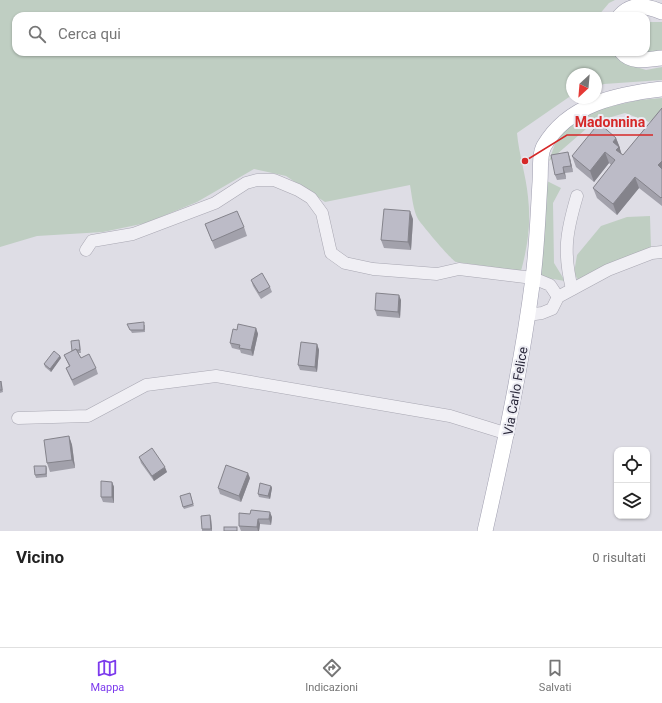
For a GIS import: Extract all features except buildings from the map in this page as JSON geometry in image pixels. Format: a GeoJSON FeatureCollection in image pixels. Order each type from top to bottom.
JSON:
{"type":"FeatureCollection","features":[{"type":"Feature","properties":{"kind":"main road"},"geometry":{"type":"LineString","coordinates":[[625,12],[636,6],[646,6],[662,12]]}},
{"type":"Feature","properties":{"kind":"main road"},"geometry":{"type":"LineString","coordinates":[[628,56],[632,59],[641,60],[662,58]]}},
{"type":"Feature","properties":{"kind":"main road","name":"Via Carlo Felice"},"geometry":{"type":"LineString","coordinates":[[485,531],[508,434],[528,315],[536,250],[543,147],[556,129],[577,111],[596,102],[662,90]]}},
{"type":"Feature","properties":{"kind":"street"},"geometry":{"type":"LineString","coordinates":[[86,250],[92,242],[133,234],[215,203],[246,183],[257,180],[274,180],[298,190],[310,198],[322,213],[331,253],[345,262],[373,269],[437,274],[459,269],[533,278],[550,285],[558,297]]}},
{"type":"Feature","properties":{"kind":"street"},"geometry":{"type":"LineString","coordinates":[[572,289],[566,265],[567,229],[576,196]]}},
{"type":"Feature","properties":{"kind":"street"},"geometry":{"type":"LineString","coordinates":[[528,315],[542,313],[552,309],[558,297],[608,270],[652,253],[662,252]]}},
{"type":"Feature","properties":{"kind":"street"},"geometry":{"type":"LineString","coordinates":[[18,418],[88,416],[146,385],[216,376],[450,416],[508,434]]}},
{"type":"Feature","properties":{"kind":"green space"},"geometry":{"type":"Polygon","coordinates":[[[0,0],[615,0],[609,3],[601,12],[12,12],[12,56],[619,56],[633,66],[646,70],[662,67],[662,80],[602,85],[602,68],[566,68],[566,99],[517,133],[529,207],[527,243],[521,271],[456,262],[453,260],[418,219],[410,185],[325,202],[286,176],[254,169],[197,202],[146,223],[103,232],[37,236],[0,247],[0,0]]]}},
{"type":"Feature","properties":{"kind":"green space"},"geometry":{"type":"Polygon","coordinates":[[[650,22],[662,22],[662,54],[650,53],[650,22]]]}},
{"type":"Feature","properties":{"kind":"green space"},"geometry":{"type":"Polygon","coordinates":[[[662,98],[662,112],[649,122],[625,113],[594,122],[549,161],[556,141],[577,118],[604,108],[639,100],[662,98]]]}},
{"type":"Feature","properties":{"kind":"green space"},"geometry":{"type":"Polygon","coordinates":[[[547,181],[561,188],[553,203],[554,263],[565,281],[541,277],[543,208],[547,181]]]}},
{"type":"Feature","properties":{"kind":"green space"},"geometry":{"type":"Polygon","coordinates":[[[650,216],[651,249],[578,280],[574,273],[577,255],[601,226],[627,217],[650,216]]]}},
{"type":"Feature","properties":{"kind":"place","name":"Madonnina"},"geometry":{"type":"Point","coordinates":[525,161]}}]}
